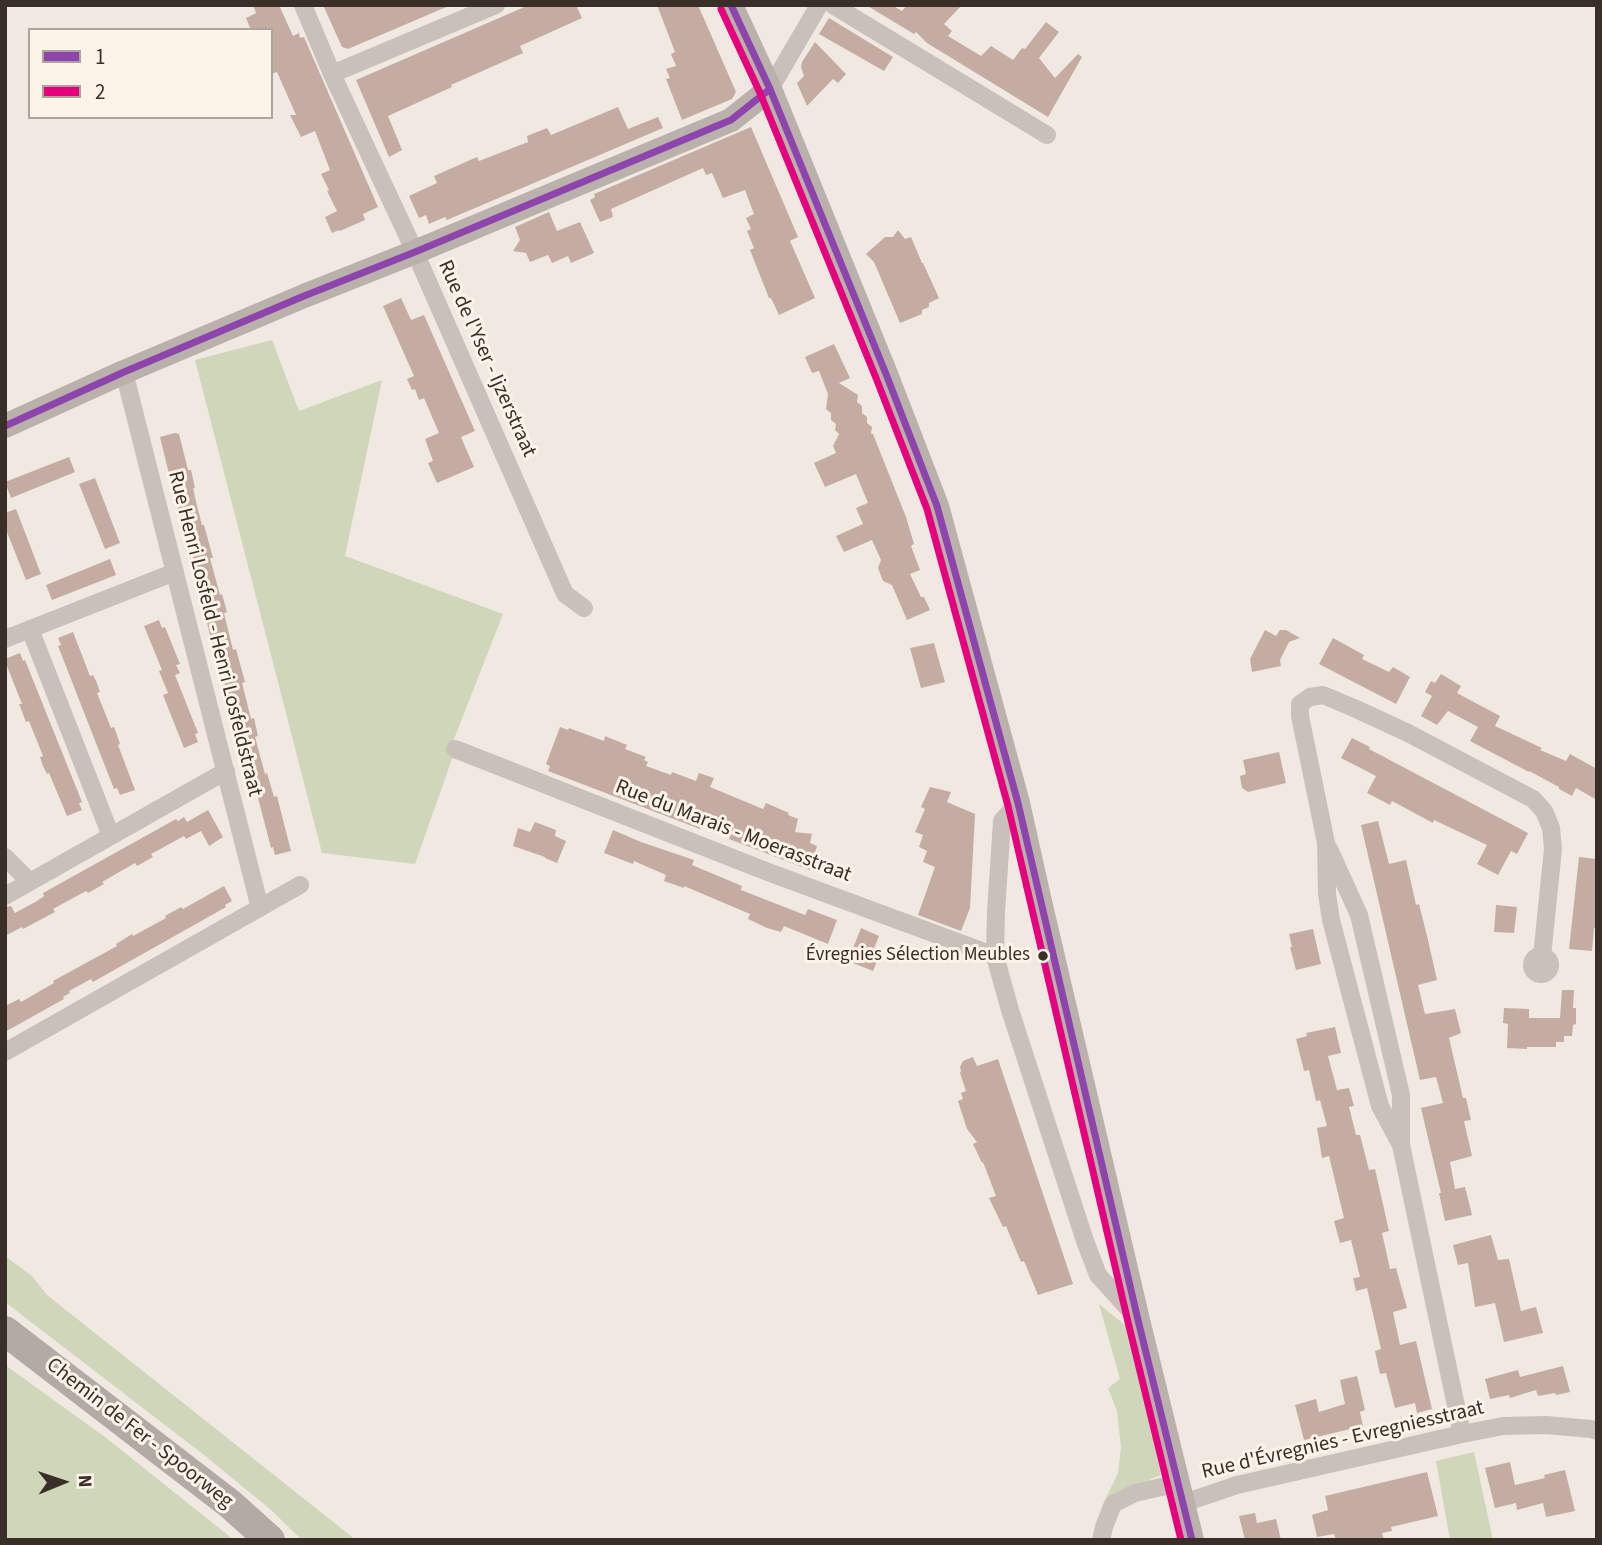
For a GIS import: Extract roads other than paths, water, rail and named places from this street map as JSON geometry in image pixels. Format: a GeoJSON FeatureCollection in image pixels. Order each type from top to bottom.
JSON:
{"type":"FeatureCollection","features":[{"type":"Feature","properties":{"kind":"highway","name":"Chemin de Fer - Spoorweg"},"geometry":{"type":"LineString","coordinates":[[5,1331],[229,1504],[270,1540]]}},
{"type":"Feature","properties":{"kind":"main road"},"geometry":{"type":"LineString","coordinates":[[731,5],[770,89],[937,506],[1018,803],[1192,1540]]}},
{"type":"Feature","properties":{"kind":"main road"},"geometry":{"type":"LineString","coordinates":[[5,426],[304,296],[732,120],[770,89]]}},
{"type":"Feature","properties":{"kind":"street","name":"Rue de l'Yser - Ijzerstraat"},"geometry":{"type":"LineString","coordinates":[[303,5],[565,594],[584,608]]}},
{"type":"Feature","properties":{"kind":"street"},"geometry":{"type":"LineString","coordinates":[[332,74],[496,5]]}},
{"type":"Feature","properties":{"kind":"street"},"geometry":{"type":"LineString","coordinates":[[770,89],[819,5]]}},
{"type":"Feature","properties":{"kind":"street"},"geometry":{"type":"LineString","coordinates":[[833,5],[1047,135]]}},
{"type":"Feature","properties":{"kind":"street","name":"Rue Henri Losfeld - Henri Losfeldstraat"},"geometry":{"type":"LineString","coordinates":[[124,372],[260,908]]}},
{"type":"Feature","properties":{"kind":"street"},"geometry":{"type":"LineString","coordinates":[[5,639],[175,572]]}},
{"type":"Feature","properties":{"kind":"street"},"geometry":{"type":"LineString","coordinates":[[30,629],[111,836]]}},
{"type":"Feature","properties":{"kind":"street"},"geometry":{"type":"LineString","coordinates":[[1401,1145],[1380,1106],[1331,920],[1326,894],[1326,843],[1300,716],[1300,704],[1310,697],[1323,695],[1408,733],[1533,800],[1544,811],[1551,828],[1553,849],[1542,956]]}},
{"type":"Feature","properties":{"kind":"street","name":"Rue du Marais - Moerasstraat"},"geometry":{"type":"LineString","coordinates":[[455,749],[768,872],[995,956]]}},
{"type":"Feature","properties":{"kind":"street"},"geometry":{"type":"LineString","coordinates":[[5,896],[226,771]]}},
{"type":"Feature","properties":{"kind":"street"},"geometry":{"type":"LineString","coordinates":[[1018,803],[1002,821],[995,956],[1018,1036],[1098,1275],[1138,1320]]}},
{"type":"Feature","properties":{"kind":"street"},"geometry":{"type":"LineString","coordinates":[[1326,843],[1359,915],[1401,1095],[1401,1145],[1462,1434]]}},
{"type":"Feature","properties":{"kind":"street"},"geometry":{"type":"LineString","coordinates":[[5,857],[30,882]]}},
{"type":"Feature","properties":{"kind":"street"},"geometry":{"type":"LineString","coordinates":[[5,1052],[300,885]]}},
{"type":"Feature","properties":{"kind":"street","name":"Rue d'Évregnies - Evregniesstraat"},"geometry":{"type":"LineString","coordinates":[[1101,1540],[1113,1504],[1135,1493],[1181,1493],[1237,1485],[1503,1426],[1597,1431]]}},
{"type":"Feature","properties":{"kind":"place","name":"Évregnies Sélection Meubles"},"geometry":{"type":"Point","coordinates":[1043,956]}}]}
